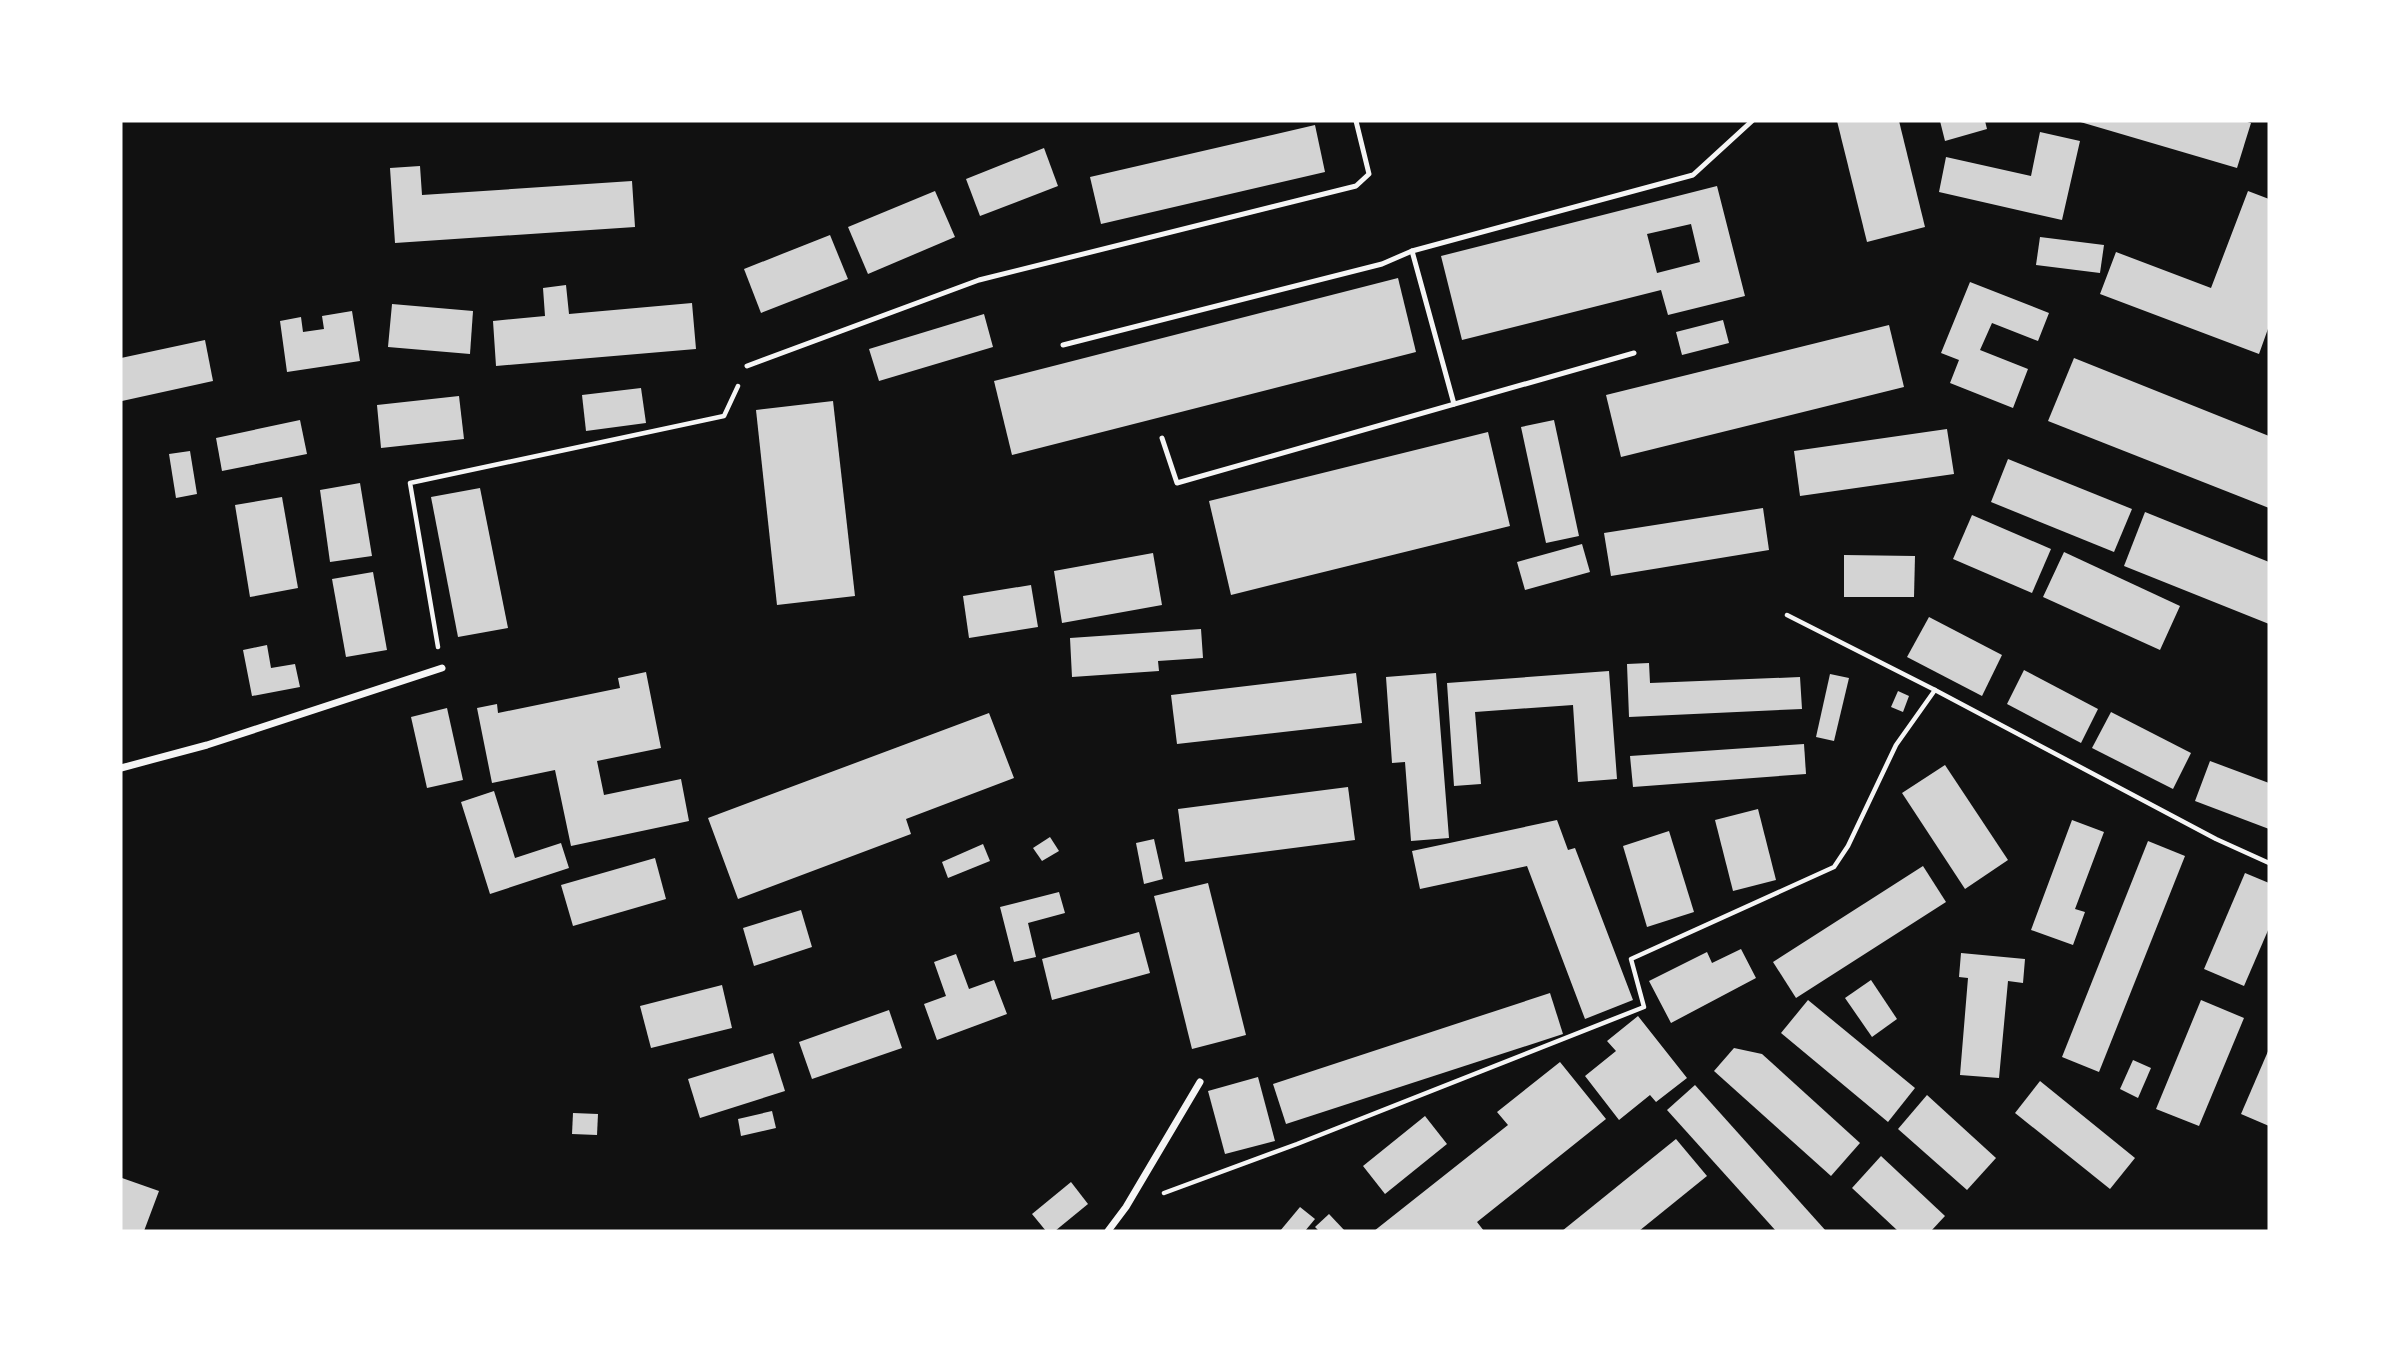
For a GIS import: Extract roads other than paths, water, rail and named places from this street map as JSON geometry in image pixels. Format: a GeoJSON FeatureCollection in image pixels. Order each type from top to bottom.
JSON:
{"type":"FeatureCollection","features":[{"type":"Feature","properties":{"kind":"street"},"geometry":{"type":"LineString","coordinates":[[121,768],[207,745],[442,668]]}},
{"type":"Feature","properties":{"kind":"street"},"geometry":{"type":"LineString","coordinates":[[1108,1231],[1126,1207],[1200,1082]]}},
{"type":"Feature","properties":{"kind":"lane"},"geometry":{"type":"LineString","coordinates":[[747,366],[979,280],[1356,186],[1369,174],[1356,121]]}},
{"type":"Feature","properties":{"kind":"lane"},"geometry":{"type":"LineString","coordinates":[[1063,345],[1382,264],[1412,251],[1693,176],[1752,121]]}},
{"type":"Feature","properties":{"kind":"lane"},"geometry":{"type":"LineString","coordinates":[[1412,251],[1454,404]]}},
{"type":"Feature","properties":{"kind":"lane"},"geometry":{"type":"LineString","coordinates":[[1162,438],[1177,483],[1634,353]]}}]}
